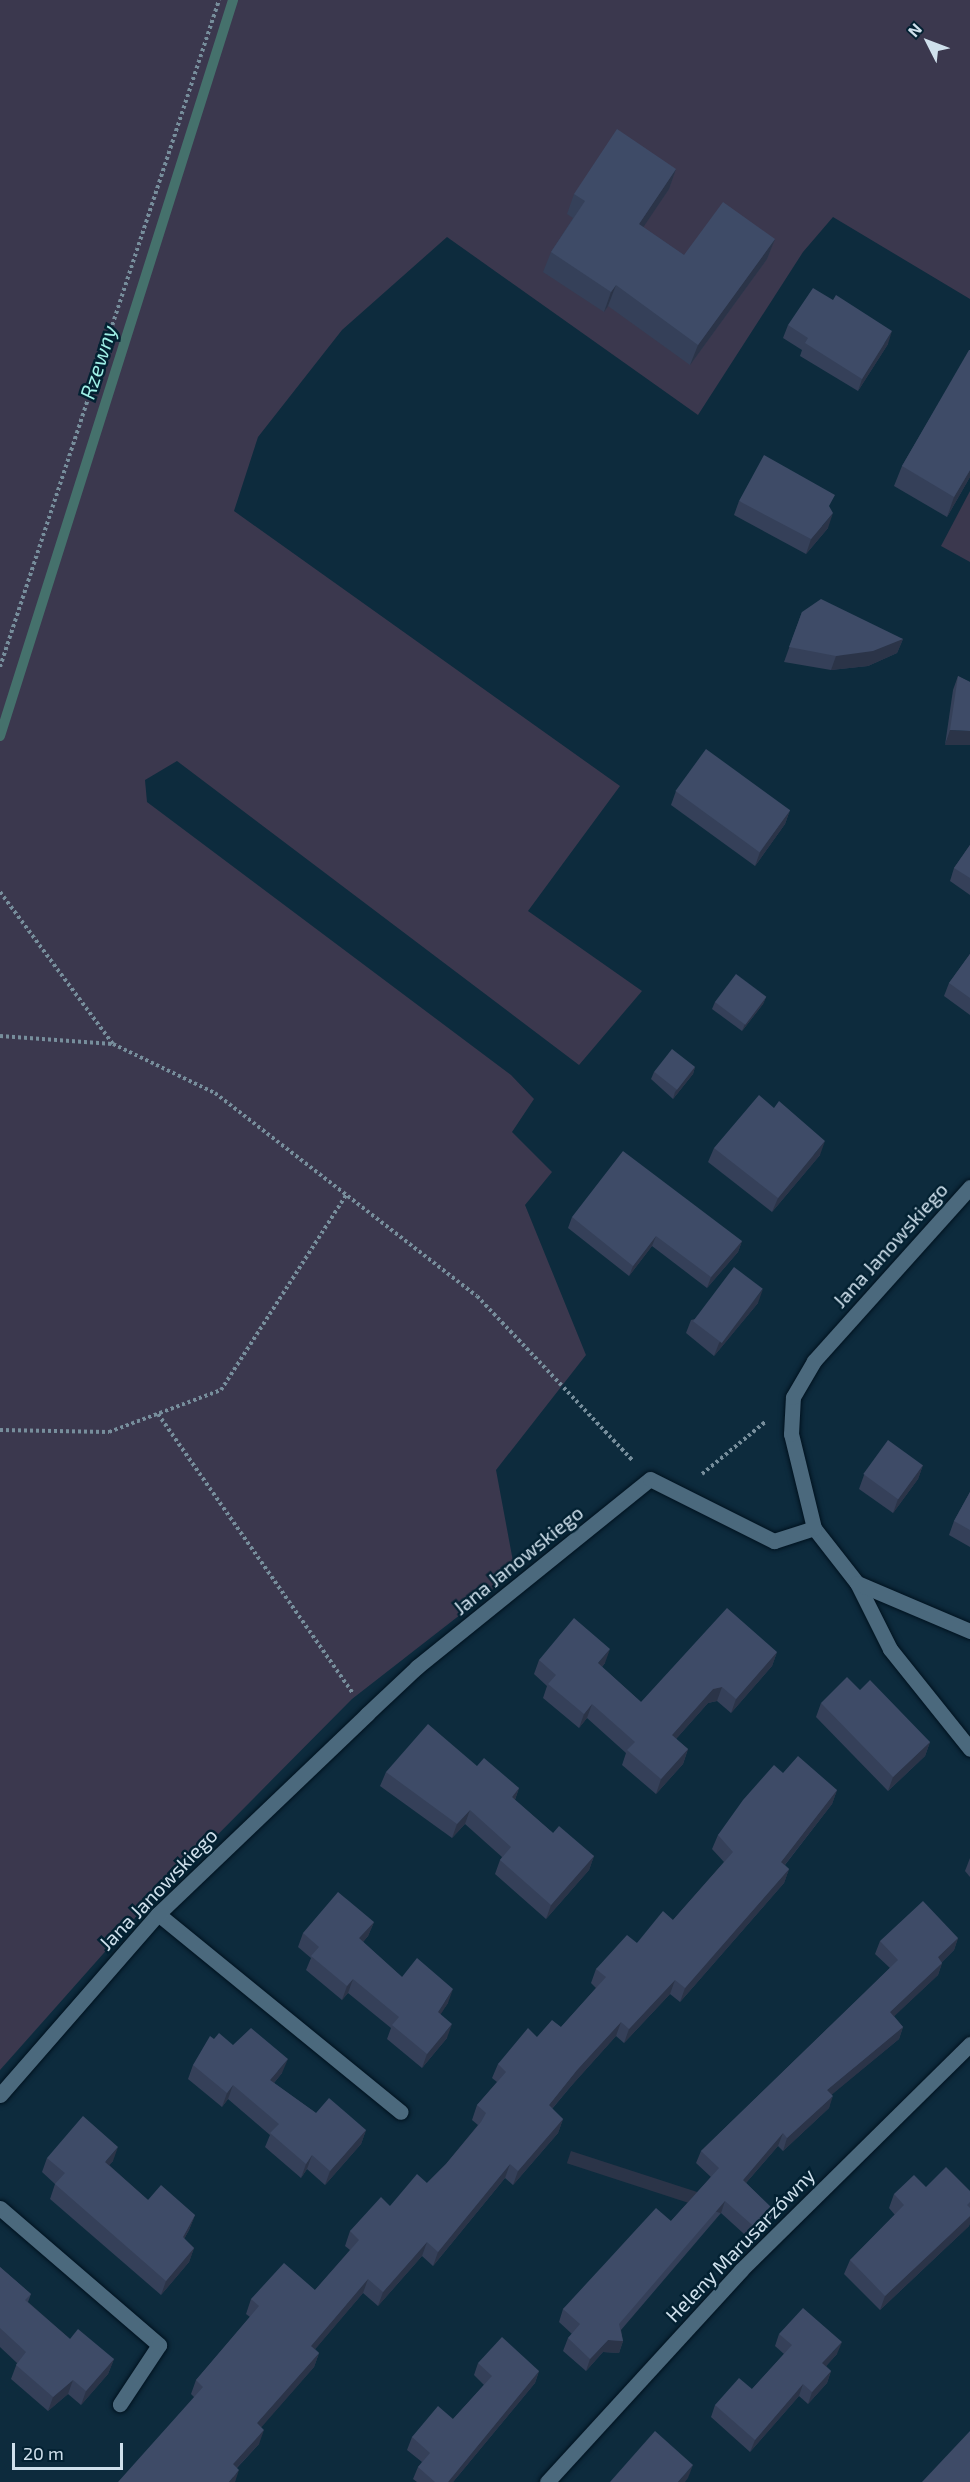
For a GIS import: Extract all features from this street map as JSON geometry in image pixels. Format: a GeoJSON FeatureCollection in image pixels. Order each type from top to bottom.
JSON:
{"type":"FeatureCollection","features":[{"type":"Feature","properties":{"kind":"street","name":"Jana Janowskiego"},"geometry":{"type":"LineString","coordinates":[[814,1528],[790,1434],[793,1397],[814,1361],[970,1187]]}},
{"type":"Feature","properties":{"kind":"street","name":"Jana Janowskiego"},"geometry":{"type":"LineString","coordinates":[[0,2095],[158,1914],[367,1714],[417,1667],[650,1479]]}},
{"type":"Feature","properties":{"kind":"street"},"geometry":{"type":"LineString","coordinates":[[650,1479],[679,1491],[774,1541],[814,1528],[857,1583],[890,1649],[970,1749]]}},
{"type":"Feature","properties":{"kind":"street"},"geometry":{"type":"LineString","coordinates":[[857,1583],[970,1631]]}},
{"type":"Feature","properties":{"kind":"street"},"geometry":{"type":"LineString","coordinates":[[158,1914],[401,2112]]}},
{"type":"Feature","properties":{"kind":"street","name":"Heleny Marusarzówny"},"geometry":{"type":"LineString","coordinates":[[547,2482],[741,2270],[970,2044]]}},
{"type":"Feature","properties":{"kind":"street"},"geometry":{"type":"LineString","coordinates":[[0,2208],[159,2345],[120,2404]]}},
{"type":"Feature","properties":{"kind":"path"},"geometry":{"type":"LineString","coordinates":[[0,667],[219,0]]}},
{"type":"Feature","properties":{"kind":"path"},"geometry":{"type":"LineString","coordinates":[[0,892],[113,1044]]}},
{"type":"Feature","properties":{"kind":"path"},"geometry":{"type":"LineString","coordinates":[[0,1036],[113,1044],[215,1093],[477,1296],[650,1479]]}},
{"type":"Feature","properties":{"kind":"path"},"geometry":{"type":"LineString","coordinates":[[0,1430],[109,1432],[221,1390],[346,1195]]}},
{"type":"Feature","properties":{"kind":"path"},"geometry":{"type":"LineString","coordinates":[[679,1491],[793,1397]]}},
{"type":"Feature","properties":{"kind":"path"},"geometry":{"type":"LineString","coordinates":[[158,1414],[367,1714]]}},
{"type":"Feature","properties":{"kind":"shaded area"},"geometry":{"type":"Polygon","coordinates":[[[0,0],[970,0],[970,299],[833,217],[803,252],[698,415],[447,237],[342,330],[258,437],[234,511],[620,786],[528,911],[642,991],[579,1065],[177,761],[145,780],[147,802],[511,1075],[534,1099],[512,1132],[552,1172],[525,1205],[586,1355],[496,1470],[515,1572],[352,1699],[135,1918],[0,2070],[0,0]]]}},
{"type":"Feature","properties":{"kind":"shaded area"},"geometry":{"type":"Polygon","coordinates":[[[970,491],[970,562],[941,546],[970,491]]]}},
{"type":"Feature","properties":{"kind":"building"},"geometry":{"type":"Polygon","coordinates":[[[617,129],[676,169],[639,224],[684,255],[723,202],[775,239],[698,345],[616,285],[611,292],[551,252],[585,201],[574,194],[617,129]]]}},
{"type":"Feature","properties":{"kind":"building"},"geometry":{"type":"Polygon","coordinates":[[[813,288],[833,300],[836,295],[892,331],[862,379],[805,343],[808,338],[788,325],[813,288]]]}},
{"type":"Feature","properties":{"kind":"building"},"geometry":{"type":"Polygon","coordinates":[[[969,350],[970,470],[954,497],[902,466],[969,350]]]}},
{"type":"Feature","properties":{"kind":"building"},"geometry":{"type":"Polygon","coordinates":[[[764,455],[835,495],[829,506],[833,513],[811,539],[739,501],[764,455]]]}},
{"type":"Feature","properties":{"kind":"building"},"geometry":{"type":"Polygon","coordinates":[[[821,599],[903,639],[873,651],[836,656],[789,647],[802,612],[821,599]]]}},
{"type":"Feature","properties":{"kind":"building"},"geometry":{"type":"Polygon","coordinates":[[[958,676],[970,682],[970,731],[950,730],[958,676]]]}},
{"type":"Feature","properties":{"kind":"building"},"geometry":{"type":"Polygon","coordinates":[[[706,749],[790,810],[760,852],[675,791],[706,749]]]}},
{"type":"Feature","properties":{"kind":"building"},"geometry":{"type":"Polygon","coordinates":[[[970,845],[970,878],[954,868],[970,845]]]}},
{"type":"Feature","properties":{"kind":"building"},"geometry":{"type":"Polygon","coordinates":[[[970,954],[970,998],[949,983],[970,954]]]}},
{"type":"Feature","properties":{"kind":"building"},"geometry":{"type":"Polygon","coordinates":[[[736,974],[766,997],[745,1025],[715,1002],[736,974]]]}},
{"type":"Feature","properties":{"kind":"building"},"geometry":{"type":"Polygon","coordinates":[[[672,1049],[695,1067],[677,1090],[654,1072],[672,1049]]]}},
{"type":"Feature","properties":{"kind":"building"},"geometry":{"type":"Polygon","coordinates":[[[759,1095],[774,1108],[779,1101],[825,1141],[778,1198],[714,1148],[759,1095]]]}},
{"type":"Feature","properties":{"kind":"building"},"geometry":{"type":"Polygon","coordinates":[[[623,1151],[742,1241],[711,1277],[656,1236],[633,1266],[572,1217],[623,1151]]]}},
{"type":"Feature","properties":{"kind":"building"},"geometry":{"type":"Polygon","coordinates":[[[734,1267],[763,1289],[722,1343],[693,1321],[734,1267]]]}},
{"type":"Feature","properties":{"kind":"building"},"geometry":{"type":"Polygon","coordinates":[[[888,1440],[923,1465],[898,1499],[863,1474],[888,1440]]]}},
{"type":"Feature","properties":{"kind":"building"},"geometry":{"type":"Polygon","coordinates":[[[970,1492],[970,1530],[954,1521],[970,1492]]]}},
{"type":"Feature","properties":{"kind":"building"},"geometry":{"type":"Polygon","coordinates":[[[727,1608],[777,1652],[736,1699],[722,1687],[713,1689],[672,1735],[688,1749],[661,1779],[627,1750],[635,1742],[592,1704],[584,1714],[548,1684],[556,1675],[539,1660],[574,1618],[610,1649],[598,1663],[641,1702],[727,1608]]]}},
{"type":"Feature","properties":{"kind":"building"},"geometry":{"type":"Polygon","coordinates":[[[847,1677],[860,1690],[870,1680],[930,1742],[893,1777],[821,1703],[847,1677]]]}},
{"type":"Feature","properties":{"kind":"building"},"geometry":{"type":"Polygon","coordinates":[[[428,1724],[477,1766],[484,1758],[519,1788],[512,1797],[553,1833],[559,1826],[594,1856],[551,1905],[500,1860],[511,1847],[470,1810],[457,1824],[386,1772],[428,1724]]]}},
{"type":"Feature","properties":{"kind":"building"},"geometry":{"type":"Polygon","coordinates":[[[798,1756],[837,1790],[781,1862],[789,1869],[685,1988],[675,1980],[629,2029],[621,2022],[577,2070],[549,2105],[563,2119],[518,2171],[510,2164],[438,2252],[427,2242],[383,2292],[368,2279],[311,2346],[319,2353],[257,2423],[264,2430],[233,2464],[239,2470],[229,2482],[118,2482],[203,2387],[196,2380],[259,2306],[251,2299],[284,2263],[315,2290],[359,2240],[350,2231],[381,2197],[390,2206],[417,2174],[427,2183],[481,2122],[486,2113],[477,2105],[506,2072],[498,2064],[528,2028],[537,2037],[552,2020],[561,2027],[606,1977],[596,1969],[627,1935],[637,1943],[663,1911],[673,1920],[733,1852],[718,1835],[743,1800],[774,1765],[783,1773],[798,1756]]]}},
{"type":"Feature","properties":{"kind":"building"},"geometry":{"type":"Polygon","coordinates":[[[338,1892],[374,1922],[359,1938],[402,1977],[417,1958],[453,1989],[438,2012],[452,2024],[427,2054],[392,2025],[399,2017],[353,1979],[347,1986],[311,1956],[319,1947],[303,1933],[338,1892]]]}},
{"type":"Feature","properties":{"kind":"building"},"geometry":{"type":"Polygon","coordinates":[[[923,1901],[958,1938],[938,1957],[942,1963],[890,2012],[903,2027],[827,2090],[833,2096],[787,2138],[783,2133],[743,2180],[777,2213],[759,2231],[725,2201],[619,2324],[623,2341],[608,2340],[590,2359],[568,2338],[580,2324],[563,2309],[656,2208],[671,2221],[719,2168],[701,2151],[898,1960],[880,1941],[923,1901]]]}},
{"type":"Feature","properties":{"kind":"building"},"geometry":{"type":"Polygon","coordinates":[[[251,2028],[288,2059],[270,2080],[316,2113],[329,2098],[366,2130],[330,2171],[312,2155],[306,2164],[270,2133],[279,2124],[233,2085],[227,2093],[193,2065],[210,2036],[214,2039],[219,2033],[233,2045],[251,2028]]]}},
{"type":"Feature","properties":{"kind":"building"},"geometry":{"type":"Polygon","coordinates":[[[83,2116],[118,2147],[105,2162],[148,2200],[161,2185],[195,2215],[183,2237],[194,2248],[166,2281],[55,2184],[65,2173],[47,2158],[83,2116]]]}},
{"type":"Feature","properties":{"kind":"building"},"geometry":{"type":"Polygon","coordinates":[[[946,2167],[970,2191],[970,2202],[967,2205],[970,2208],[970,2216],[885,2296],[850,2260],[904,2205],[894,2194],[914,2175],[926,2187],[946,2167]]]}},
{"type":"Feature","properties":{"kind":"building"},"geometry":{"type":"Polygon","coordinates":[[[0,2267],[31,2294],[25,2300],[70,2339],[78,2329],[114,2359],[86,2391],[73,2380],[53,2397],[16,2365],[26,2352],[0,2328],[0,2267]]]}},
{"type":"Feature","properties":{"kind":"building"},"geometry":{"type":"Polygon","coordinates":[[[803,2308],[842,2342],[822,2363],[831,2371],[812,2392],[803,2384],[755,2440],[715,2405],[739,2378],[752,2389],[792,2345],[779,2334],[803,2308]]]}},
{"type":"Feature","properties":{"kind":"building"},"geometry":{"type":"Polygon","coordinates":[[[502,2337],[539,2371],[448,2482],[435,2482],[418,2467],[430,2453],[412,2437],[438,2406],[453,2419],[492,2376],[478,2363],[502,2337]]]}},
{"type":"Feature","properties":{"kind":"building"},"geometry":{"type":"Polygon","coordinates":[[[655,2431],[693,2465],[678,2482],[610,2482],[655,2431]]]}},
{"type":"Feature","properties":{"kind":"building"},"geometry":{"type":"Polygon","coordinates":[[[970,2431],[970,2482],[922,2482],[970,2431]]]}},
{"type":"Feature","properties":{"kind":"waterway","name":"Rzewny"},"geometry":{"type":"LineString","coordinates":[[0,736],[233,0]]}}]}
